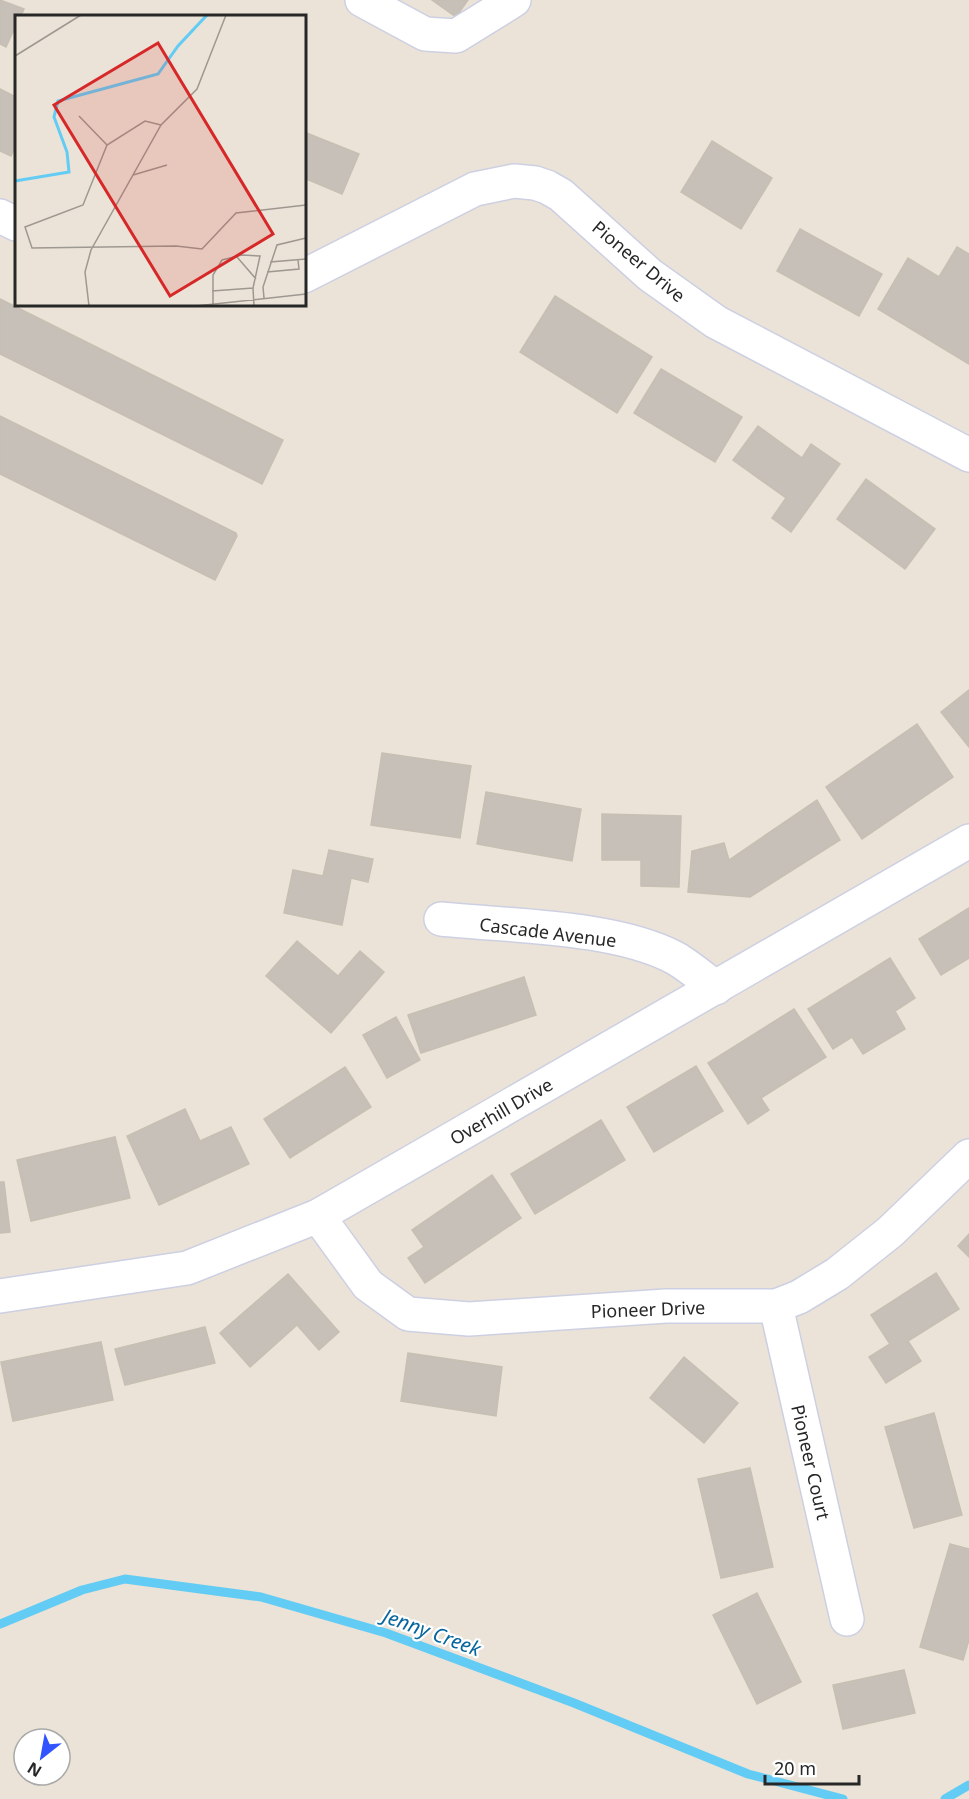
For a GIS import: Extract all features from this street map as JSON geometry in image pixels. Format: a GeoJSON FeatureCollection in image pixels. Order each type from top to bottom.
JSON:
{"type":"FeatureCollection","features":[{"type":"Feature","properties":{"kind":"street"},"geometry":{"type":"LineString","coordinates":[[362,0],[425,34],[456,36],[514,0]]}},
{"type":"Feature","properties":{"kind":"street","name":"Pioneer Drive"},"geometry":{"type":"LineString","coordinates":[[306,275],[475,189],[495,183],[534,183],[561,195],[650,275],[716,322],[969,455]]}},
{"type":"Feature","properties":{"kind":"street"},"geometry":{"type":"LineString","coordinates":[[0,216],[15,224]]}},
{"type":"Feature","properties":{"kind":"street","name":"Overhill Drive"},"geometry":{"type":"LineString","coordinates":[[0,1296],[187,1268],[318,1216],[969,841]]}},
{"type":"Feature","properties":{"kind":"street","name":"Cascade Avenue"},"geometry":{"type":"LineString","coordinates":[[441,919],[586,933],[644,945],[676,959],[716,988]]}},
{"type":"Feature","properties":{"kind":"street","name":"Pioneer Drive"},"geometry":{"type":"LineString","coordinates":[[318,1216],[368,1285],[408,1314],[469,1319],[666,1306],[776,1306],[799,1297],[837,1274],[890,1232],[969,1156]]}},
{"type":"Feature","properties":{"kind":"street","name":"Pioneer Court"},"geometry":{"type":"LineString","coordinates":[[776,1306],[847,1619]]}},
{"type":"Feature","properties":{"kind":"building"},"geometry":{"type":"Polygon","coordinates":[[[0,0],[24,9],[21,15],[15,15],[15,27],[6,47],[0,44],[0,0]]]}},
{"type":"Feature","properties":{"kind":"building"},"geometry":{"type":"Polygon","coordinates":[[[432,0],[468,0],[456,17],[432,0]]]}},
{"type":"Feature","properties":{"kind":"building"},"geometry":{"type":"Polygon","coordinates":[[[0,89],[15,96],[15,147],[11,156],[0,151],[0,89]]]}},
{"type":"Feature","properties":{"kind":"building"},"geometry":{"type":"Polygon","coordinates":[[[306,133],[359,154],[342,194],[306,179],[306,133]]]}},
{"type":"Feature","properties":{"kind":"building"},"geometry":{"type":"Polygon","coordinates":[[[712,141],[772,178],[741,229],[681,192],[712,141]]]}},
{"type":"Feature","properties":{"kind":"building"},"geometry":{"type":"Polygon","coordinates":[[[800,229],[882,274],[859,316],[777,271],[800,229]]]}},
{"type":"Feature","properties":{"kind":"building"},"geometry":{"type":"Polygon","coordinates":[[[957,247],[969,254],[969,364],[878,309],[908,258],[939,277],[957,247]]]}},
{"type":"Feature","properties":{"kind":"building"},"geometry":{"type":"Polygon","coordinates":[[[555,296],[652,357],[617,413],[520,352],[555,296]]]}},
{"type":"Feature","properties":{"kind":"building"},"geometry":{"type":"Polygon","coordinates":[[[0,299],[283,440],[262,484],[0,354],[0,299]]]}},
{"type":"Feature","properties":{"kind":"building"},"geometry":{"type":"Polygon","coordinates":[[[661,369],[742,417],[715,462],[634,413],[661,369]]]}},
{"type":"Feature","properties":{"kind":"building"},"geometry":{"type":"Polygon","coordinates":[[[0,416],[236,533],[237,536],[215,580],[0,474],[0,416]]]}},
{"type":"Feature","properties":{"kind":"building"},"geometry":{"type":"Polygon","coordinates":[[[758,426],[802,458],[811,444],[840,464],[791,532],[772,518],[786,498],[733,460],[758,426]]]}},
{"type":"Feature","properties":{"kind":"building"},"geometry":{"type":"Polygon","coordinates":[[[866,479],[935,529],[905,569],[837,519],[866,479]]]}},
{"type":"Feature","properties":{"kind":"building"},"geometry":{"type":"Polygon","coordinates":[[[969,690],[969,747],[941,712],[969,690]]]}},
{"type":"Feature","properties":{"kind":"building"},"geometry":{"type":"Polygon","coordinates":[[[917,724],[953,777],[862,839],[826,787],[917,724]]]}},
{"type":"Feature","properties":{"kind":"building"},"geometry":{"type":"Polygon","coordinates":[[[382,753],[471,766],[460,838],[371,825],[382,753]]]}},
{"type":"Feature","properties":{"kind":"building"},"geometry":{"type":"Polygon","coordinates":[[[486,792],[581,809],[572,861],[477,844],[486,792]]]}},
{"type":"Feature","properties":{"kind":"building"},"geometry":{"type":"Polygon","coordinates":[[[817,800],[840,840],[750,897],[688,892],[692,851],[724,843],[729,860],[817,800]]]}},
{"type":"Feature","properties":{"kind":"building"},"geometry":{"type":"Polygon","coordinates":[[[602,814],[681,816],[679,887],[641,886],[641,860],[602,860],[602,814]]]}},
{"type":"Feature","properties":{"kind":"building"},"geometry":{"type":"Polygon","coordinates":[[[329,850],[373,859],[368,882],[351,878],[342,925],[284,913],[293,870],[323,876],[329,850]]]}},
{"type":"Feature","properties":{"kind":"building"},"geometry":{"type":"Polygon","coordinates":[[[969,908],[969,958],[941,975],[919,939],[969,908]]]}},
{"type":"Feature","properties":{"kind":"building"},"geometry":{"type":"Polygon","coordinates":[[[297,941],[338,976],[360,951],[384,972],[331,1033],[266,976],[297,941]]]}},
{"type":"Feature","properties":{"kind":"building"},"geometry":{"type":"Polygon","coordinates":[[[890,958],[915,998],[895,1011],[905,1029],[863,1054],[852,1037],[833,1049],[808,1009],[890,958]]]}},
{"type":"Feature","properties":{"kind":"building"},"geometry":{"type":"Polygon","coordinates":[[[524,977],[536,1015],[421,1053],[408,1015],[524,977]]]}},
{"type":"Feature","properties":{"kind":"building"},"geometry":{"type":"Polygon","coordinates":[[[794,1009],[826,1057],[761,1098],[769,1110],[748,1124],[708,1063],[794,1009]]]}},
{"type":"Feature","properties":{"kind":"building"},"geometry":{"type":"Polygon","coordinates":[[[396,1017],[420,1060],[387,1078],[363,1035],[396,1017]]]}},
{"type":"Feature","properties":{"kind":"building"},"geometry":{"type":"Polygon","coordinates":[[[696,1066],[723,1111],[654,1152],[627,1107],[696,1066]]]}},
{"type":"Feature","properties":{"kind":"building"},"geometry":{"type":"Polygon","coordinates":[[[345,1067],[371,1107],[290,1158],[264,1119],[345,1067]]]}},
{"type":"Feature","properties":{"kind":"building"},"geometry":{"type":"Polygon","coordinates":[[[185,1109],[200,1141],[231,1127],[249,1164],[159,1205],[127,1136],[185,1109]]]}},
{"type":"Feature","properties":{"kind":"building"},"geometry":{"type":"Polygon","coordinates":[[[601,1120],[625,1160],[535,1214],[511,1174],[601,1120]]]}},
{"type":"Feature","properties":{"kind":"building"},"geometry":{"type":"Polygon","coordinates":[[[115,1137],[130,1198],[31,1221],[17,1160],[115,1137]]]}},
{"type":"Feature","properties":{"kind":"building"},"geometry":{"type":"Polygon","coordinates":[[[492,1175],[521,1218],[425,1283],[408,1258],[424,1247],[412,1230],[492,1175]]]}},
{"type":"Feature","properties":{"kind":"building"},"geometry":{"type":"Polygon","coordinates":[[[0,1182],[4,1182],[10,1232],[0,1233],[0,1182]]]}},
{"type":"Feature","properties":{"kind":"building"},"geometry":{"type":"Polygon","coordinates":[[[969,1234],[969,1257],[958,1246],[969,1234]]]}},
{"type":"Feature","properties":{"kind":"building"},"geometry":{"type":"Polygon","coordinates":[[[936,1273],[959,1309],[908,1341],[921,1361],[886,1383],[869,1357],[890,1344],[871,1315],[936,1273]]]}},
{"type":"Feature","properties":{"kind":"building"},"geometry":{"type":"Polygon","coordinates":[[[288,1274],[339,1332],[319,1350],[297,1325],[250,1367],[220,1333],[288,1274]]]}},
{"type":"Feature","properties":{"kind":"building"},"geometry":{"type":"Polygon","coordinates":[[[205,1327],[215,1363],[125,1385],[115,1349],[205,1327]]]}},
{"type":"Feature","properties":{"kind":"building"},"geometry":{"type":"Polygon","coordinates":[[[101,1342],[113,1400],[13,1421],[1,1362],[101,1342]]]}},
{"type":"Feature","properties":{"kind":"building"},"geometry":{"type":"Polygon","coordinates":[[[408,1353],[502,1367],[496,1416],[401,1401],[408,1353]]]}},
{"type":"Feature","properties":{"kind":"building"},"geometry":{"type":"Polygon","coordinates":[[[684,1357],[738,1403],[704,1443],[650,1398],[684,1357]]]}},
{"type":"Feature","properties":{"kind":"building"},"geometry":{"type":"Polygon","coordinates":[[[934,1413],[962,1515],[914,1528],[885,1427],[934,1413]]]}},
{"type":"Feature","properties":{"kind":"building"},"geometry":{"type":"Polygon","coordinates":[[[750,1468],[773,1567],[721,1578],[698,1479],[750,1468]]]}},
{"type":"Feature","properties":{"kind":"building"},"geometry":{"type":"Polygon","coordinates":[[[950,1544],[969,1549],[969,1640],[963,1660],[920,1647],[950,1544]]]}},
{"type":"Feature","properties":{"kind":"building"},"geometry":{"type":"Polygon","coordinates":[[[757,1593],[801,1682],[757,1704],[713,1615],[757,1593]]]}},
{"type":"Feature","properties":{"kind":"building"},"geometry":{"type":"Polygon","coordinates":[[[904,1670],[915,1713],[843,1729],[833,1685],[904,1670]]]}},
{"type":"Feature","properties":{"kind":"waterway","name":"Jenny Creek"},"geometry":{"type":"LineString","coordinates":[[0,1624],[82,1590],[125,1579],[261,1597],[386,1633],[574,1703],[748,1774],[843,1799]]}},
{"type":"Feature","properties":{"kind":"waterway","name":"Jenny Creek"},"geometry":{"type":"LineString","coordinates":[[945,1799],[969,1785]]}}]}
